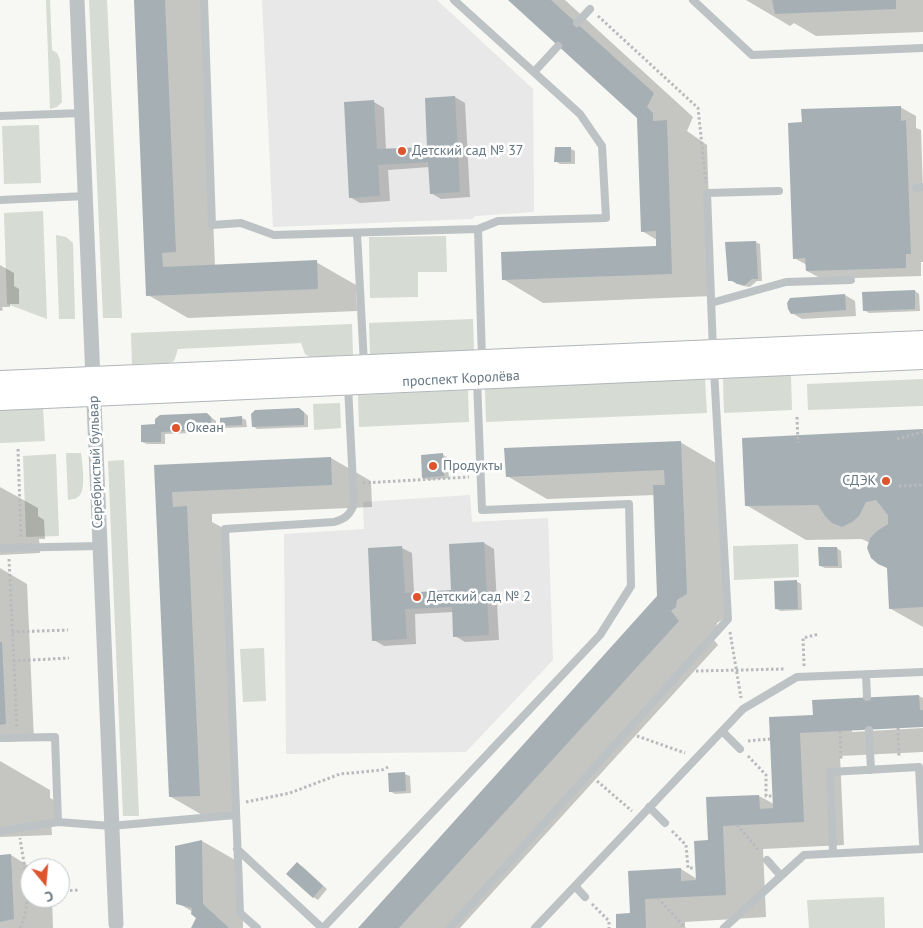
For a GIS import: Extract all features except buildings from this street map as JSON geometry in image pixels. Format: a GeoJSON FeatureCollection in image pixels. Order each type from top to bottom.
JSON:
{"type":"FeatureCollection","features":[{"type":"Feature","properties":{"kind":"street","name":"Серебристый бульвар"},"geometry":{"type":"LineString","coordinates":[[77,0],[116,927]]}},
{"type":"Feature","properties":{"kind":"street","name":"проспект Королёва"},"geometry":{"type":"LineString","coordinates":[[0,381],[93,386],[356,375],[713,359],[923,341]]}},
{"type":"Feature","properties":{"kind":"street","name":"проспект Королёва"},"geometry":{"type":"LineString","coordinates":[[713,359],[923,359]]}},
{"type":"Feature","properties":{"kind":"street","name":"проспект Королёва"},"geometry":{"type":"LineString","coordinates":[[0,400],[93,386]]}},
{"type":"Feature","properties":{"kind":"lane"},"geometry":{"type":"LineString","coordinates":[[204,0],[212,224],[240,223],[274,235],[478,229],[498,221],[606,218],[602,146],[580,114],[454,0]]}},
{"type":"Feature","properties":{"kind":"lane"},"geometry":{"type":"LineString","coordinates":[[693,0],[752,54],[923,48]]}},
{"type":"Feature","properties":{"kind":"lane"},"geometry":{"type":"LineString","coordinates":[[577,24],[590,9]]}},
{"type":"Feature","properties":{"kind":"lane"},"geometry":{"type":"LineString","coordinates":[[534,72],[558,46]]}},
{"type":"Feature","properties":{"kind":"lane"},"geometry":{"type":"LineString","coordinates":[[0,116],[82,113]]}},
{"type":"Feature","properties":{"kind":"lane"},"geometry":{"type":"LineString","coordinates":[[450,928],[728,619],[713,359],[707,193],[780,191]]}},
{"type":"Feature","properties":{"kind":"lane"},"geometry":{"type":"LineString","coordinates":[[0,200],[86,196]]}},
{"type":"Feature","properties":{"kind":"lane"},"geometry":{"type":"LineString","coordinates":[[237,849],[322,928],[600,635],[631,586],[629,504],[482,510],[478,229]]}},
{"type":"Feature","properties":{"kind":"lane"},"geometry":{"type":"LineString","coordinates":[[257,928],[240,913],[224,530],[334,522],[344,519],[354,504],[357,233]]}},
{"type":"Feature","properties":{"kind":"lane"},"geometry":{"type":"LineString","coordinates":[[711,303],[786,282],[851,280]]}},
{"type":"Feature","properties":{"kind":"lane"},"geometry":{"type":"LineString","coordinates":[[0,548],[100,546]]}},
{"type":"Feature","properties":{"kind":"lane"},"geometry":{"type":"LineString","coordinates":[[535,928],[743,709],[801,677],[923,672]]}},
{"type":"Feature","properties":{"kind":"lane"},"geometry":{"type":"LineString","coordinates":[[866,674],[867,697]]}},
{"type":"Feature","properties":{"kind":"lane"},"geometry":{"type":"LineString","coordinates":[[869,730],[871,770]]}},
{"type":"Feature","properties":{"kind":"lane"},"geometry":{"type":"LineString","coordinates":[[722,731],[740,749]]}},
{"type":"Feature","properties":{"kind":"lane"},"geometry":{"type":"LineString","coordinates":[[0,738],[54,736],[58,822]]}},
{"type":"Feature","properties":{"kind":"lane"},"geometry":{"type":"LineString","coordinates":[[833,853],[830,772],[919,767],[923,843]]}},
{"type":"Feature","properties":{"kind":"lane"},"geometry":{"type":"LineString","coordinates":[[649,808],[665,823]]}},
{"type":"Feature","properties":{"kind":"lane"},"geometry":{"type":"LineString","coordinates":[[0,831],[58,822],[112,826],[235,815]]}},
{"type":"Feature","properties":{"kind":"lane"},"geometry":{"type":"LineString","coordinates":[[724,928],[804,855],[923,849]]}},
{"type":"Feature","properties":{"kind":"lane"},"geometry":{"type":"LineString","coordinates":[[767,860],[781,876]]}},
{"type":"Feature","properties":{"kind":"lane"},"geometry":{"type":"LineString","coordinates":[[574,886],[585,897]]}},
{"type":"Feature","properties":{"kind":"path"},"geometry":{"type":"LineString","coordinates":[[590,9],[698,108],[707,193]]}},
{"type":"Feature","properties":{"kind":"path"},"geometry":{"type":"LineString","coordinates":[[797,416],[798,443]]}},
{"type":"Feature","properties":{"kind":"path"},"geometry":{"type":"LineString","coordinates":[[897,439],[923,432]]}},
{"type":"Feature","properties":{"kind":"path"},"geometry":{"type":"LineString","coordinates":[[18,449],[22,547]]}},
{"type":"Feature","properties":{"kind":"path"},"geometry":{"type":"LineString","coordinates":[[353,484],[481,476]]}},
{"type":"Feature","properties":{"kind":"path"},"geometry":{"type":"LineString","coordinates":[[899,486],[923,485]]}},
{"type":"Feature","properties":{"kind":"path"},"geometry":{"type":"LineString","coordinates":[[9,567],[17,724]]}},
{"type":"Feature","properties":{"kind":"path"},"geometry":{"type":"LineString","coordinates":[[728,619],[743,709]]}},
{"type":"Feature","properties":{"kind":"path"},"geometry":{"type":"LineString","coordinates":[[12,632],[68,630]]}},
{"type":"Feature","properties":{"kind":"path"},"geometry":{"type":"LineString","coordinates":[[681,671],[788,669],[801,677],[803,638],[819,634]]}},
{"type":"Feature","properties":{"kind":"path"},"geometry":{"type":"LineString","coordinates":[[13,661],[69,658]]}},
{"type":"Feature","properties":{"kind":"path"},"geometry":{"type":"LineString","coordinates":[[898,728],[899,768]]}},
{"type":"Feature","properties":{"kind":"path"},"geometry":{"type":"LineString","coordinates":[[840,731],[842,771]]}},
{"type":"Feature","properties":{"kind":"path"},"geometry":{"type":"LineString","coordinates":[[627,732],[698,757]]}},
{"type":"Feature","properties":{"kind":"path"},"geometry":{"type":"LineString","coordinates":[[770,739],[748,741],[740,749],[766,775],[766,796],[772,796]]}},
{"type":"Feature","properties":{"kind":"path"},"geometry":{"type":"LineString","coordinates":[[235,805],[290,793],[340,774],[382,770],[388,767]]}},
{"type":"Feature","properties":{"kind":"path"},"geometry":{"type":"LineString","coordinates":[[589,774],[640,817]]}},
{"type":"Feature","properties":{"kind":"path"},"geometry":{"type":"LineString","coordinates":[[665,823],[686,845],[688,868],[695,868]]}},
{"type":"Feature","properties":{"kind":"path"},"geometry":{"type":"LineString","coordinates":[[737,826],[767,860]]}},
{"type":"Feature","properties":{"kind":"path"},"geometry":{"type":"LineString","coordinates":[[18,828],[23,858]]}},
{"type":"Feature","properties":{"kind":"path"},"geometry":{"type":"LineString","coordinates":[[70,890],[80,890]]}},
{"type":"Feature","properties":{"kind":"path"},"geometry":{"type":"LineString","coordinates":[[585,897],[609,921],[610,928]]}},
{"type":"Feature","properties":{"kind":"path"},"geometry":{"type":"LineString","coordinates":[[658,898],[685,928]]}},
{"type":"Feature","properties":{"kind":"path"},"geometry":{"type":"LineString","coordinates":[[20,928],[26,916],[27,908]]}},
{"type":"Feature","properties":{"kind":"shaded area"},"geometry":{"type":"Polygon","coordinates":[[[46,0],[50,0],[52,50],[57,53],[60,60],[62,102],[57,107],[50,109],[46,0]]]}},
{"type":"Feature","properties":{"kind":"shaded area"},"geometry":{"type":"Polygon","coordinates":[[[89,0],[107,0],[122,318],[103,318],[89,0]]]}},
{"type":"Feature","properties":{"kind":"shaded area","name":"Детский сад № 37"},"geometry":{"type":"Polygon","coordinates":[[[262,0],[437,0],[533,89],[534,212],[475,216],[472,219],[273,227],[262,0]]]}},
{"type":"Feature","properties":{"kind":"shaded area"},"geometry":{"type":"Polygon","coordinates":[[[39,125],[41,183],[4,184],[2,126],[39,125]]]}},
{"type":"Feature","properties":{"kind":"shaded area"},"geometry":{"type":"Polygon","coordinates":[[[43,211],[47,319],[7,304],[4,213],[43,211]]]}},
{"type":"Feature","properties":{"kind":"shaded area"},"geometry":{"type":"Polygon","coordinates":[[[56,235],[66,237],[73,243],[75,319],[59,319],[56,235]]]}},
{"type":"Feature","properties":{"kind":"shaded area"},"geometry":{"type":"Polygon","coordinates":[[[446,236],[447,272],[418,272],[418,297],[370,298],[369,237],[446,236]]]}},
{"type":"Feature","properties":{"kind":"shaded area"},"geometry":{"type":"Polygon","coordinates":[[[473,319],[474,351],[370,355],[369,323],[473,319]]]}},
{"type":"Feature","properties":{"kind":"shaded area"},"geometry":{"type":"Polygon","coordinates":[[[352,324],[353,355],[310,357],[305,354],[301,343],[178,349],[174,361],[169,363],[132,364],[131,333],[352,324]]]}},
{"type":"Feature","properties":{"kind":"shaded area"},"geometry":{"type":"Polygon","coordinates":[[[791,375],[792,410],[724,413],[723,378],[791,375]]]}},
{"type":"Feature","properties":{"kind":"shaded area"},"geometry":{"type":"Polygon","coordinates":[[[705,379],[707,413],[486,422],[485,389],[705,379]]]}},
{"type":"Feature","properties":{"kind":"shaded area"},"geometry":{"type":"Polygon","coordinates":[[[923,379],[923,406],[808,410],[807,384],[923,379]]]}},
{"type":"Feature","properties":{"kind":"shaded area"},"geometry":{"type":"Polygon","coordinates":[[[468,390],[469,422],[359,427],[358,395],[468,390]]]}},
{"type":"Feature","properties":{"kind":"shaded area"},"geometry":{"type":"Polygon","coordinates":[[[340,403],[341,428],[314,430],[313,404],[340,403]]]}},
{"type":"Feature","properties":{"kind":"shaded area"},"geometry":{"type":"Polygon","coordinates":[[[43,407],[45,441],[0,443],[0,409],[43,407]]]}},
{"type":"Feature","properties":{"kind":"shaded area"},"geometry":{"type":"Polygon","coordinates":[[[66,453],[81,453],[83,475],[82,492],[76,498],[68,500],[66,453]]]}},
{"type":"Feature","properties":{"kind":"shaded area"},"geometry":{"type":"Polygon","coordinates":[[[56,454],[59,536],[26,537],[23,456],[56,454]]]}},
{"type":"Feature","properties":{"kind":"shaded area"},"geometry":{"type":"Polygon","coordinates":[[[124,460],[139,816],[123,816],[108,461],[124,460]]]}},
{"type":"Feature","properties":{"kind":"shaded area","name":"Детский сад № 2"},"geometry":{"type":"Polygon","coordinates":[[[470,495],[472,522],[548,518],[553,660],[466,752],[286,754],[284,534],[364,529],[363,502],[470,495]]]}},
{"type":"Feature","properties":{"kind":"shaded area"},"geometry":{"type":"Polygon","coordinates":[[[798,544],[799,577],[734,580],[733,546],[798,544]]]}},
{"type":"Feature","properties":{"kind":"shaded area"},"geometry":{"type":"Polygon","coordinates":[[[264,648],[266,701],[243,702],[240,649],[264,648]]]}},
{"type":"Feature","properties":{"kind":"shaded area"},"geometry":{"type":"Polygon","coordinates":[[[884,897],[885,928],[809,928],[807,900],[884,897]]]}},
{"type":"Feature","properties":{"kind":"place","name":"Детский сад № 37"},"geometry":{"type":"Point","coordinates":[402,151]}},
{"type":"Feature","properties":{"kind":"place","name":"Океан"},"geometry":{"type":"Point","coordinates":[176,428]}},
{"type":"Feature","properties":{"kind":"place","name":"Продукты"},"geometry":{"type":"Point","coordinates":[433,466]}},
{"type":"Feature","properties":{"kind":"place","name":"СДЭК"},"geometry":{"type":"Point","coordinates":[886,481]}},
{"type":"Feature","properties":{"kind":"place","name":"Детский сад № 2"},"geometry":{"type":"Point","coordinates":[417,597]}}]}
